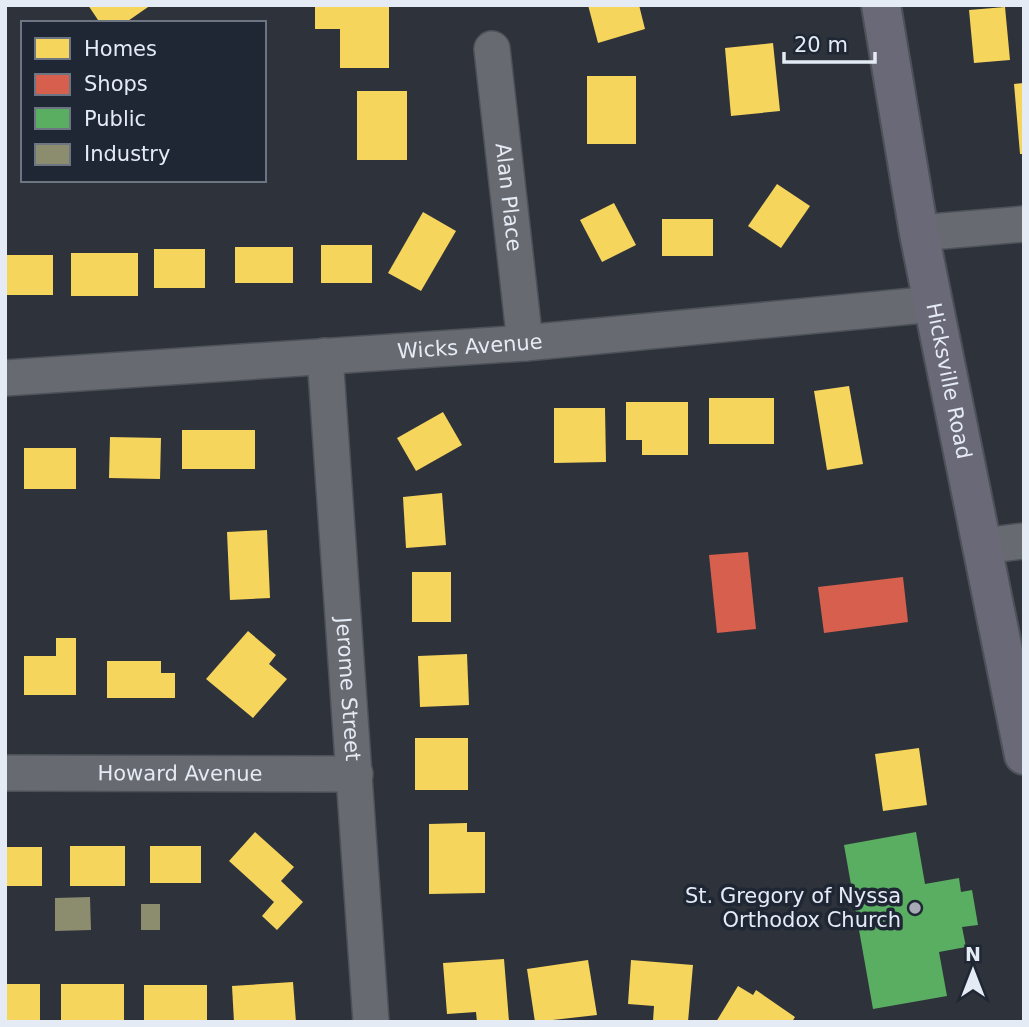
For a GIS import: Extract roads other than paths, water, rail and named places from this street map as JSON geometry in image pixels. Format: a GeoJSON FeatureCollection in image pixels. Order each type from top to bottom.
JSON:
{"type":"FeatureCollection","features":[{"type":"Feature","properties":{"kind":"main road","name":"Hicksville Road"},"geometry":{"type":"LineString","coordinates":[[881,5],[919,233],[1024,755]]}},
{"type":"Feature","properties":{"kind":"street","name":"Alan Place"},"geometry":{"type":"LineString","coordinates":[[492,49],[525,343]]}},
{"type":"Feature","properties":{"kind":"street"},"geometry":{"type":"LineString","coordinates":[[919,233],[1024,224]]}},
{"type":"Feature","properties":{"kind":"street","name":"Wicks Avenue"},"geometry":{"type":"LineString","coordinates":[[5,378],[525,343],[934,304]]}},
{"type":"Feature","properties":{"kind":"street","name":"Jerome Street"},"geometry":{"type":"LineString","coordinates":[[325,356],[371,1022]]}},
{"type":"Feature","properties":{"kind":"street"},"geometry":{"type":"LineString","coordinates":[[983,546],[1024,541]]}},
{"type":"Feature","properties":{"kind":"street","name":"Howard Avenue"},"geometry":{"type":"LineString","coordinates":[[5,773],[355,774]]}},
{"type":"Feature","properties":{"kind":"place","name":"St. Gregory of Nyssa Orthodox Church"},"geometry":{"type":"Point","coordinates":[915,908]}}]}
